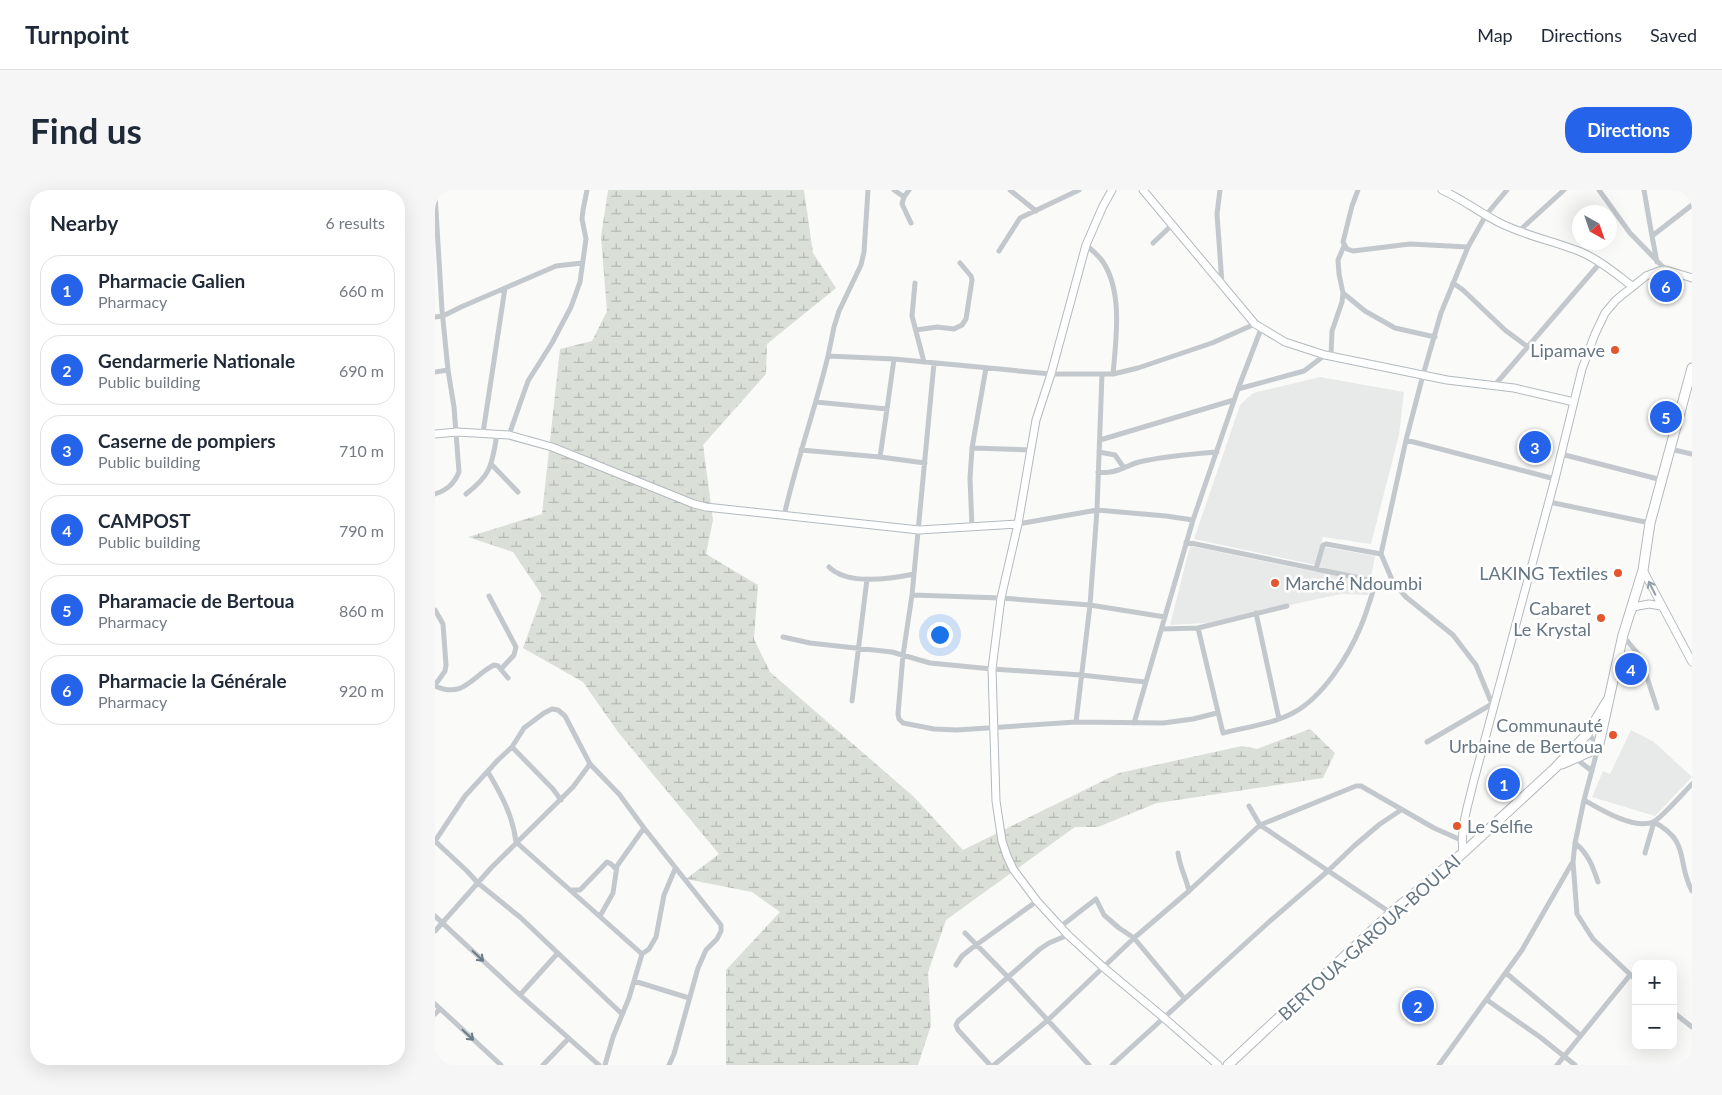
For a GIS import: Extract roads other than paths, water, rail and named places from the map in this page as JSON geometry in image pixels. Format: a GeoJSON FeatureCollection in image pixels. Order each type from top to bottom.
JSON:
{"type":"FeatureCollection","features":[{"type":"Feature","properties":{"kind":"highway"},"geometry":{"type":"LineString","coordinates":[[1599,744],[1623,635],[1632,611],[1643,570],[1650,523],[1692,368]]}},
{"type":"Feature","properties":{"kind":"highway","name":"BERTOUA-GAROUA-BOULAI"},"geometry":{"type":"LineString","coordinates":[[1228,1065],[1391,913],[1463,853],[1555,768],[1573,755],[1609,698]]}},
{"type":"Feature","properties":{"kind":"highway","name":"BERTOUA-GAROUA-BOULAI"},"geometry":{"type":"LineString","coordinates":[[1573,755],[1589,752],[1599,744]]}},
{"type":"Feature","properties":{"kind":"street"},"geometry":{"type":"LineString","coordinates":[[509,435],[528,381],[539,366],[571,307],[581,282],[586,239],[582,219],[583,204],[587,190]]}},
{"type":"Feature","properties":{"kind":"street"},"geometry":{"type":"LineString","coordinates":[[784,516],[816,402],[834,327],[839,311],[861,265],[864,252],[868,190]]}},
{"type":"Feature","properties":{"kind":"street"},"geometry":{"type":"LineString","coordinates":[[894,190],[904,197]]}},
{"type":"Feature","properties":{"kind":"street"},"geometry":{"type":"LineString","coordinates":[[909,190],[904,197],[903,208],[911,223]]}},
{"type":"Feature","properties":{"kind":"street"},"geometry":{"type":"LineString","coordinates":[[1010,190],[1036,211]]}},
{"type":"Feature","properties":{"kind":"street"},"geometry":{"type":"LineString","coordinates":[[999,251],[1020,218],[1079,190]]}},
{"type":"Feature","properties":{"kind":"street"},"geometry":{"type":"LineString","coordinates":[[1112,190],[1086,245],[1051,374],[1036,420],[1018,524],[1001,598],[992,670],[996,800],[1002,841],[1013,869],[1037,901],[1060,927],[1103,967],[1218,1065]]}},
{"type":"Feature","properties":{"kind":"street"},"geometry":{"type":"LineString","coordinates":[[1143,190],[1173,224],[1222,286],[1258,326],[1285,342],[1328,355],[1447,380],[1514,388],[1574,402]]}},
{"type":"Feature","properties":{"kind":"street"},"geometry":{"type":"LineString","coordinates":[[1220,190],[1217,214],[1222,286]]}},
{"type":"Feature","properties":{"kind":"street"},"geometry":{"type":"LineString","coordinates":[[1238,389],[1304,371],[1328,355],[1332,331],[1343,302],[1338,260],[1344,246],[1343,242],[1351,206],[1358,190]]}},
{"type":"Feature","properties":{"kind":"street"},"geometry":{"type":"LineString","coordinates":[[1442,190],[1519,231],[1582,252],[1632,286]]}},
{"type":"Feature","properties":{"kind":"street"},"geometry":{"type":"LineString","coordinates":[[1493,704],[1476,665],[1453,635],[1399,590],[1393,582],[1381,554],[1406,440],[1441,313],[1468,247],[1486,215],[1507,190]]}},
{"type":"Feature","properties":{"kind":"street"},"geometry":{"type":"LineString","coordinates":[[1519,231],[1564,190]]}},
{"type":"Feature","properties":{"kind":"street"},"geometry":{"type":"LineString","coordinates":[[1599,190],[1630,233],[1665,270]]}},
{"type":"Feature","properties":{"kind":"street"},"geometry":{"type":"LineString","coordinates":[[1644,190],[1657,262]]}},
{"type":"Feature","properties":{"kind":"street"},"geometry":{"type":"LineString","coordinates":[[435,194],[437,264],[448,370],[455,407],[459,472],[457,478],[448,488],[435,494]]}},
{"type":"Feature","properties":{"kind":"street"},"geometry":{"type":"LineString","coordinates":[[1652,236],[1692,205]]}},
{"type":"Feature","properties":{"kind":"street"},"geometry":{"type":"LineString","coordinates":[[1153,243],[1173,224]]}},
{"type":"Feature","properties":{"kind":"street"},"geometry":{"type":"LineString","coordinates":[[1344,246],[1353,251],[1410,244],[1468,247]]}},
{"type":"Feature","properties":{"kind":"street"},"geometry":{"type":"LineString","coordinates":[[1086,245],[1103,261],[1112,281],[1116,308],[1113,374]]}},
{"type":"Feature","properties":{"kind":"street"},"geometry":{"type":"LineString","coordinates":[[435,317],[443,316],[556,266],[582,263]]}},
{"type":"Feature","properties":{"kind":"street"},"geometry":{"type":"LineString","coordinates":[[916,330],[937,327],[954,329],[962,325],[965,319],[972,280],[960,263]]}},
{"type":"Feature","properties":{"kind":"street"},"geometry":{"type":"LineString","coordinates":[[1494,386],[1600,263]]}},
{"type":"Feature","properties":{"kind":"street"},"geometry":{"type":"LineString","coordinates":[[1463,853],[1461,840],[1463,821],[1549,502],[1582,370],[1595,334],[1605,313],[1616,300],[1647,276],[1665,270],[1692,278]]}},
{"type":"Feature","properties":{"kind":"street"},"geometry":{"type":"LineString","coordinates":[[915,283],[912,316],[924,362]]}},
{"type":"Feature","properties":{"kind":"street"},"geometry":{"type":"LineString","coordinates":[[1453,283],[1505,330],[1528,347]]}},
{"type":"Feature","properties":{"kind":"street"},"geometry":{"type":"LineString","coordinates":[[483,433],[505,288]]}},
{"type":"Feature","properties":{"kind":"street"},"geometry":{"type":"LineString","coordinates":[[1343,293],[1365,311],[1395,328],[1435,336]]}},
{"type":"Feature","properties":{"kind":"street"},"geometry":{"type":"LineString","coordinates":[[828,356],[894,359],[1051,374],[1113,374],[1137,368],[1258,326]]}},
{"type":"Feature","properties":{"kind":"street"},"geometry":{"type":"LineString","coordinates":[[1134,722],[1186,542],[1258,326]]}},
{"type":"Feature","properties":{"kind":"street"},"geometry":{"type":"LineString","coordinates":[[881,457],[894,359]]}},
{"type":"Feature","properties":{"kind":"street"},"geometry":{"type":"LineString","coordinates":[[934,363],[919,530],[903,655],[899,719],[903,723],[934,729],[957,730],[1076,722],[1163,723],[1193,719],[1217,713]]}},
{"type":"Feature","properties":{"kind":"street"},"geometry":{"type":"LineString","coordinates":[[972,528],[970,478],[972,448],[986,368]]}},
{"type":"Feature","properties":{"kind":"street"},"geometry":{"type":"LineString","coordinates":[[435,372],[448,370]]}},
{"type":"Feature","properties":{"kind":"street"},"geometry":{"type":"LineString","coordinates":[[1076,722],[1090,605],[1097,510],[1102,374]]}},
{"type":"Feature","properties":{"kind":"street"},"geometry":{"type":"LineString","coordinates":[[1100,440],[1234,400]]}},
{"type":"Feature","properties":{"kind":"street"},"geometry":{"type":"LineString","coordinates":[[816,402],[887,409]]}},
{"type":"Feature","properties":{"kind":"street"},"geometry":{"type":"LineString","coordinates":[[435,434],[457,432],[509,435],[552,448],[694,504],[784,516],[919,530],[1018,524],[1097,510],[1123,511],[1193,520]]}},
{"type":"Feature","properties":{"kind":"street"},"geometry":{"type":"LineString","coordinates":[[466,494],[480,483],[491,464],[497,434]]}},
{"type":"Feature","properties":{"kind":"street"},"geometry":{"type":"LineString","coordinates":[[1406,440],[1555,479]]}},
{"type":"Feature","properties":{"kind":"street"},"geometry":{"type":"LineString","coordinates":[[972,448],[1031,450]]}},
{"type":"Feature","properties":{"kind":"street"},"geometry":{"type":"LineString","coordinates":[[1670,449],[1692,454]]}},
{"type":"Feature","properties":{"kind":"street"},"geometry":{"type":"LineString","coordinates":[[801,450],[925,463]]}},
{"type":"Feature","properties":{"kind":"street"},"geometry":{"type":"LineString","coordinates":[[1099,452],[1115,455],[1124,468]]}},
{"type":"Feature","properties":{"kind":"street"},"geometry":{"type":"LineString","coordinates":[[1098,472],[1110,473],[1137,463],[1155,459],[1217,452]]}},
{"type":"Feature","properties":{"kind":"street"},"geometry":{"type":"LineString","coordinates":[[1561,454],[1662,480]]}},
{"type":"Feature","properties":{"kind":"street"},"geometry":{"type":"LineString","coordinates":[[491,464],[517,492]]}},
{"type":"Feature","properties":{"kind":"street"},"geometry":{"type":"LineString","coordinates":[[1549,502],[1650,523]]}},
{"type":"Feature","properties":{"kind":"street"},"geometry":{"type":"LineString","coordinates":[[1186,542],[1360,578],[1399,590]]}},
{"type":"Feature","properties":{"kind":"street"},"geometry":{"type":"LineString","coordinates":[[1315,569],[1323,545],[1326,544],[1381,554]]}},
{"type":"Feature","properties":{"kind":"street"},"geometry":{"type":"LineString","coordinates":[[829,567],[834,573],[842,576],[867,579],[894,578],[914,574]]}},
{"type":"Feature","properties":{"kind":"street"},"geometry":{"type":"LineString","coordinates":[[1643,570],[1692,662]]}},
{"type":"Feature","properties":{"kind":"street"},"geometry":{"type":"LineString","coordinates":[[852,701],[867,579]]}},
{"type":"Feature","properties":{"kind":"street"},"geometry":{"type":"LineString","coordinates":[[1198,628],[1223,733],[1257,726],[1293,713],[1310,702],[1333,675],[1361,626],[1376,582]]}},
{"type":"Feature","properties":{"kind":"street"},"geometry":{"type":"LineString","coordinates":[[912,595],[1001,598],[1090,605],[1165,617]]}},
{"type":"Feature","properties":{"kind":"street"},"geometry":{"type":"LineString","coordinates":[[489,596],[517,647],[514,655],[501,669]]}},
{"type":"Feature","properties":{"kind":"street"},"geometry":{"type":"LineString","coordinates":[[1632,611],[1633,608],[1640,605],[1661,606]]}},
{"type":"Feature","properties":{"kind":"street"},"geometry":{"type":"LineString","coordinates":[[1162,629],[1198,628],[1287,606]]}},
{"type":"Feature","properties":{"kind":"street"},"geometry":{"type":"LineString","coordinates":[[435,610],[443,624],[446,665],[445,671],[435,686],[444,690],[457,690],[471,682],[492,665],[497,665],[508,678]]}},
{"type":"Feature","properties":{"kind":"street"},"geometry":{"type":"LineString","coordinates":[[1256,613],[1279,719]]}},
{"type":"Feature","properties":{"kind":"street"},"geometry":{"type":"LineString","coordinates":[[1623,635],[1640,656],[1657,708]]}},
{"type":"Feature","properties":{"kind":"street"},"geometry":{"type":"LineString","coordinates":[[783,637],[810,643],[892,652],[930,663],[992,670],[1081,675],[1145,682]]}},
{"type":"Feature","properties":{"kind":"street"},"geometry":{"type":"LineString","coordinates":[[1427,742],[1493,704]]}},
{"type":"Feature","properties":{"kind":"street"},"geometry":{"type":"LineString","coordinates":[[622,1014],[521,918],[478,883],[435,841],[465,796],[512,747],[517,737],[533,720],[543,713],[552,710],[558,710],[565,716],[590,764],[619,794],[721,925],[721,931],[717,938],[703,956],[669,1065]]}},
{"type":"Feature","properties":{"kind":"street"},"geometry":{"type":"LineString","coordinates":[[1557,1065],[1630,975],[1593,939],[1577,914],[1573,862],[1575,844],[1583,800],[1599,744],[1587,734]]}},
{"type":"Feature","properties":{"kind":"street"},"geometry":{"type":"LineString","coordinates":[[512,747],[553,789],[561,800]]}},
{"type":"Feature","properties":{"kind":"street"},"geometry":{"type":"LineString","coordinates":[[1573,755],[1592,771]]}},
{"type":"Feature","properties":{"kind":"street"},"geometry":{"type":"LineString","coordinates":[[435,931],[516,842],[561,800],[590,764]]}},
{"type":"Feature","properties":{"kind":"street"},"geometry":{"type":"LineString","coordinates":[[487,772],[508,809],[515,831],[516,842],[642,954]]}},
{"type":"Feature","properties":{"kind":"street"},"geometry":{"type":"LineString","coordinates":[[1645,852],[1654,822],[1692,784]]}},
{"type":"Feature","properties":{"kind":"street"},"geometry":{"type":"LineString","coordinates":[[1068,935],[1049,943],[958,1020],[956,1025],[958,1030],[992,1065],[1048,1020],[1134,938],[1189,891],[1260,825],[1356,786],[1361,786],[1434,828],[1461,840]]}},
{"type":"Feature","properties":{"kind":"street"},"geometry":{"type":"LineString","coordinates":[[1583,800],[1618,818],[1644,824],[1654,822],[1664,827],[1680,846],[1687,879],[1692,891]]}},
{"type":"Feature","properties":{"kind":"street"},"geometry":{"type":"LineString","coordinates":[[1249,806],[1260,825],[1391,913]]}},
{"type":"Feature","properties":{"kind":"street"},"geometry":{"type":"LineString","coordinates":[[1112,1065],[1269,921],[1329,870],[1353,846],[1401,810]]}},
{"type":"Feature","properties":{"kind":"street"},"geometry":{"type":"LineString","coordinates":[[601,916],[616,884],[616,870],[644,828]]}},
{"type":"Feature","properties":{"kind":"street"},"geometry":{"type":"LineString","coordinates":[[1575,844],[1583,849],[1592,864],[1598,882]]}},
{"type":"Feature","properties":{"kind":"street"},"geometry":{"type":"LineString","coordinates":[[1178,854],[1180,867],[1186,878],[1189,891]]}},
{"type":"Feature","properties":{"kind":"street"},"geometry":{"type":"LineString","coordinates":[[570,890],[580,890],[607,862],[616,870]]}},
{"type":"Feature","properties":{"kind":"street"},"geometry":{"type":"LineString","coordinates":[[1439,1065],[1522,950],[1573,862]]}},
{"type":"Feature","properties":{"kind":"street"},"geometry":{"type":"LineString","coordinates":[[605,1065],[642,954],[649,949],[656,937],[665,895],[675,868]]}},
{"type":"Feature","properties":{"kind":"street"},"geometry":{"type":"LineString","coordinates":[[1060,927],[1096,899],[1109,920],[1134,938],[1184,998]]}},
{"type":"Feature","properties":{"kind":"street"},"geometry":{"type":"LineString","coordinates":[[955,965],[962,956],[977,944],[1037,901]]}},
{"type":"Feature","properties":{"kind":"street"},"geometry":{"type":"LineString","coordinates":[[435,916],[599,1065]]}},
{"type":"Feature","properties":{"kind":"street"},"geometry":{"type":"LineString","coordinates":[[965,933],[1089,1065]]}},
{"type":"Feature","properties":{"kind":"street"},"geometry":{"type":"LineString","coordinates":[[520,995],[557,954]]}},
{"type":"Feature","properties":{"kind":"street"},"geometry":{"type":"LineString","coordinates":[[1506,973],[1580,1035]]}},
{"type":"Feature","properties":{"kind":"street"},"geometry":{"type":"LineString","coordinates":[[634,981],[689,998]]}},
{"type":"Feature","properties":{"kind":"street"},"geometry":{"type":"LineString","coordinates":[[1487,1000],[1540,1037],[1575,1065]]}},
{"type":"Feature","properties":{"kind":"street"},"geometry":{"type":"LineString","coordinates":[[435,1004],[501,1065]]}},
{"type":"Feature","properties":{"kind":"street"},"geometry":{"type":"LineString","coordinates":[[435,1014],[440,1008]]}},
{"type":"Feature","properties":{"kind":"street"},"geometry":{"type":"LineString","coordinates":[[1677,1015],[1692,1028]]}},
{"type":"Feature","properties":{"kind":"street"},"geometry":{"type":"LineString","coordinates":[[543,1065],[569,1038]]}},
{"type":"Feature","properties":{"kind":"place","name":"Pharmacie la Générale"},"geometry":{"type":"Point","coordinates":[1666,286]}},
{"type":"Feature","properties":{"kind":"place","name":"Lipamave"},"geometry":{"type":"Point","coordinates":[1615,350]}},
{"type":"Feature","properties":{"kind":"place","name":"Pharamacie de Bertoua"},"geometry":{"type":"Point","coordinates":[1666,417]}},
{"type":"Feature","properties":{"kind":"place","name":"Caserne de pompiers"},"geometry":{"type":"Point","coordinates":[1535,447]}},
{"type":"Feature","properties":{"kind":"place","name":"LAKING Textiles"},"geometry":{"type":"Point","coordinates":[1618,573]}},
{"type":"Feature","properties":{"kind":"place","name":"Marché Ndoumbi"},"geometry":{"type":"Point","coordinates":[1275,583]}},
{"type":"Feature","properties":{"kind":"place","name":"Cabaret Le Krystal"},"geometry":{"type":"Point","coordinates":[1601,618]}},
{"type":"Feature","properties":{"kind":"place","name":"CAMPOST"},"geometry":{"type":"Point","coordinates":[1631,669]}},
{"type":"Feature","properties":{"kind":"place","name":"Communauté Urbaine de Bertoua"},"geometry":{"type":"Point","coordinates":[1613,735]}},
{"type":"Feature","properties":{"kind":"place","name":"Pharmacie Galien"},"geometry":{"type":"Point","coordinates":[1504,784]}},
{"type":"Feature","properties":{"kind":"place","name":"Le Selfie"},"geometry":{"type":"Point","coordinates":[1457,826]}},
{"type":"Feature","properties":{"kind":"place","name":"Gendarmerie Nationale"},"geometry":{"type":"Point","coordinates":[1418,1006]}}]}
